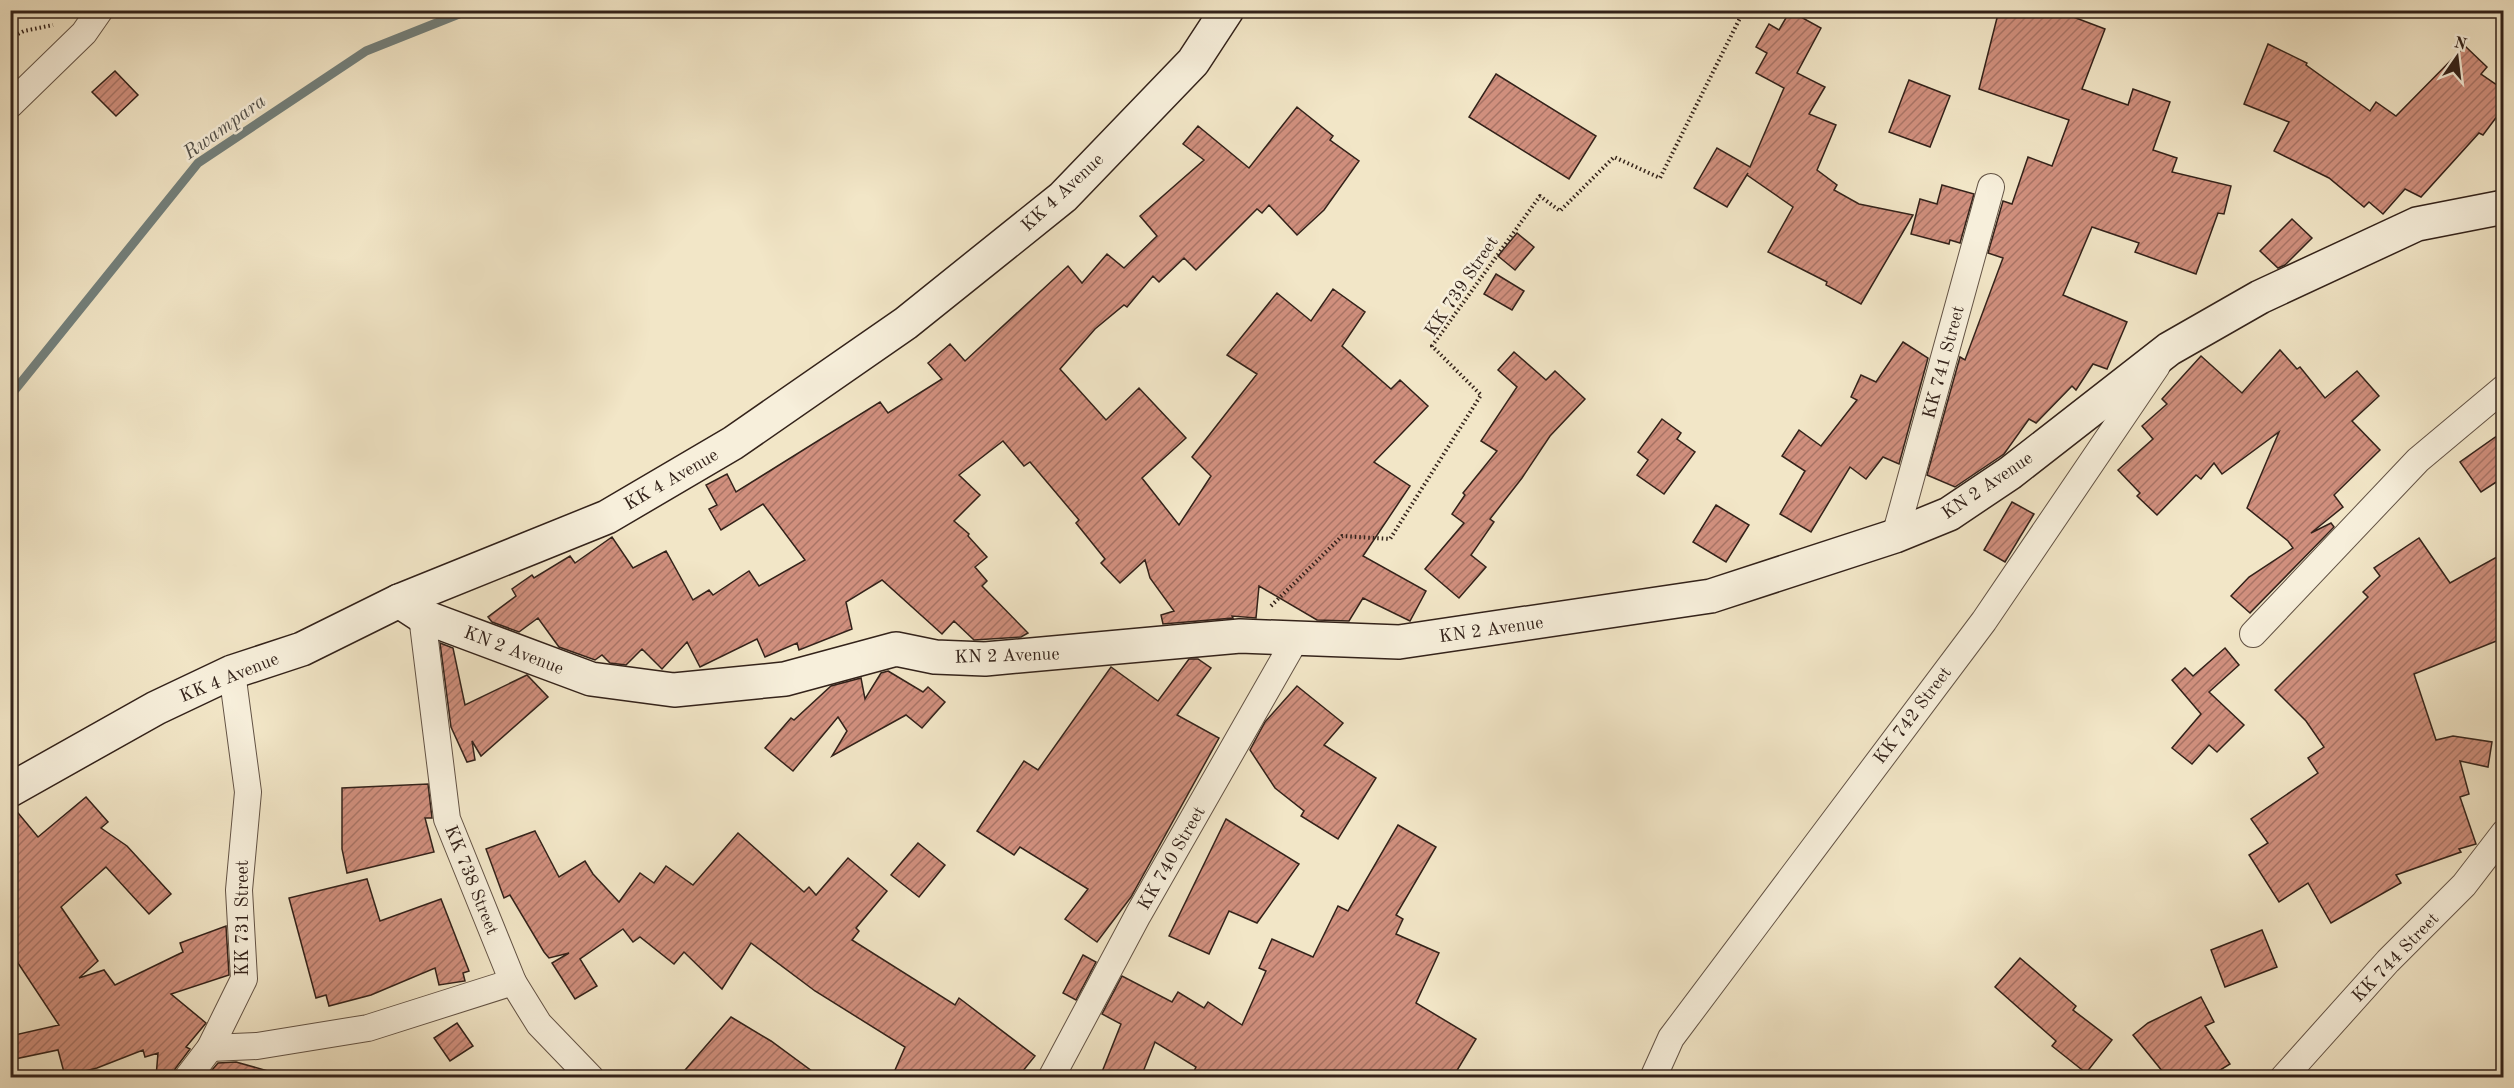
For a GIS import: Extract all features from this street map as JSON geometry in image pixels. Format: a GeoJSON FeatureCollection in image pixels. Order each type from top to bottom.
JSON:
{"type":"FeatureCollection","features":[{"type":"Feature","properties":{"kind":"street"},"geometry":{"type":"LineString","coordinates":[[10,105],[84,33],[100,10]]}},
{"type":"Feature","properties":{"kind":"street","name":"KK 4 Avenue"},"geometry":{"type":"LineString","coordinates":[[10,790],[156,708],[232,672],[302,649],[411,608],[607,517],[733,443],[906,324],[1063,197],[1193,62],[1227,10]]}},
{"type":"Feature","properties":{"kind":"street","name":"KK 741 Street"},"geometry":{"type":"LineString","coordinates":[[1895,536],[1991,187]]}},
{"type":"Feature","properties":{"kind":"street","name":"KN 2 Avenue"},"geometry":{"type":"LineString","coordinates":[[411,608],[591,679],[674,690],[785,679],[896,649],[935,657],[985,659],[1240,636],[1295,640],[1399,642],[1711,596],[1895,536],[1949,514],[2010,473],[2169,349],[2260,297],[2417,224],[2504,207]]}},
{"type":"Feature","properties":{"kind":"street","name":"KK 742 Street"},"geometry":{"type":"LineString","coordinates":[[1653,1077],[1671,1038],[1984,621],[2169,349]]}},
{"type":"Feature","properties":{"kind":"street"},"geometry":{"type":"LineString","coordinates":[[2253,634],[2418,460],[2504,388]]}},
{"type":"Feature","properties":{"kind":"street","name":"KK 738 Street"},"geometry":{"type":"LineString","coordinates":[[411,608],[447,819],[513,982],[540,1024],[591,1077]]}},
{"type":"Feature","properties":{"kind":"street","name":"KK 740 Street"},"geometry":{"type":"LineString","coordinates":[[1051,1077],[1138,915],[1295,640]]}},
{"type":"Feature","properties":{"kind":"street","name":"KK 731 Street"},"geometry":{"type":"LineString","coordinates":[[187,1077],[210,1048],[244,980],[239,890],[248,792],[232,672]]}},
{"type":"Feature","properties":{"kind":"street","name":"KK 744 Street"},"geometry":{"type":"LineString","coordinates":[[2283,1077],[2388,961],[2464,885],[2504,833]]}},
{"type":"Feature","properties":{"kind":"street"},"geometry":{"type":"LineString","coordinates":[[210,1048],[257,1046],[368,1028],[513,982]]}},
{"type":"Feature","properties":{"kind":"path","name":"KK 739 Street"},"geometry":{"type":"LineString","coordinates":[[1240,636],[1342,536],[1390,539],[1481,395],[1432,346],[1540,196],[1560,211],[1614,157],[1660,178],[1744,10]]}},
{"type":"Feature","properties":{"kind":"building"},"geometry":{"type":"Polygon","coordinates":[[[1999,10],[2055,10],[2105,29],[2082,89],[2128,105],[2133,89],[2170,102],[2153,150],[2177,158],[2172,172],[2231,186],[2224,214],[2218,213],[2196,274],[2135,252],[2139,243],[2092,227],[2063,295],[2127,322],[2107,369],[2093,364],[2076,390],[2072,386],[2036,423],[2029,419],[2004,454],[1955,487],[1927,475],[1960,357],[1965,360],[2003,258],[1988,253],[2003,201],[2012,204],[2028,157],[2052,166],[2069,120],[1979,89],[1999,10]]]}},
{"type":"Feature","properties":{"kind":"building"},"geometry":{"type":"Polygon","coordinates":[[[1790,11],[1821,28],[1797,73],[1825,87],[1809,114],[1836,125],[1817,170],[1837,185],[1834,190],[1859,204],[1913,215],[1861,304],[1826,285],[1827,282],[1768,252],[1793,207],[1747,175],[1748,173],[1727,207],[1694,188],[1717,148],[1750,167],[1784,88],[1756,73],[1767,53],[1756,47],[1769,24],[1779,30],[1790,11]]]}},
{"type":"Feature","properties":{"kind":"building"},"geometry":{"type":"Polygon","coordinates":[[[2268,44],[2307,63],[2306,65],[2370,111],[2376,102],[2396,116],[2465,46],[2487,67],[2481,74],[2504,90],[2504,107],[2483,135],[2479,133],[2421,197],[2405,189],[2383,214],[2369,202],[2364,207],[2329,178],[2274,151],[2289,122],[2244,104],[2268,44]]]}},
{"type":"Feature","properties":{"kind":"building"},"geometry":{"type":"Polygon","coordinates":[[[115,71],[138,95],[116,116],[92,92],[115,71]]]}},
{"type":"Feature","properties":{"kind":"building"},"geometry":{"type":"Polygon","coordinates":[[[1496,74],[1596,136],[1569,179],[1469,117],[1496,74]]]}},
{"type":"Feature","properties":{"kind":"building"},"geometry":{"type":"Polygon","coordinates":[[[1909,80],[1950,96],[1930,147],[1889,132],[1909,80]]]}},
{"type":"Feature","properties":{"kind":"building"},"geometry":{"type":"Polygon","coordinates":[[[1297,107],[1333,136],[1330,140],[1359,161],[1324,210],[1297,235],[1269,205],[1262,213],[1257,209],[1196,270],[1184,258],[1159,282],[1153,276],[1127,307],[1124,305],[1095,329],[1060,369],[1106,420],[1139,388],[1186,438],[1142,478],[1179,525],[1211,476],[1192,457],[1257,374],[1227,355],[1277,293],[1311,321],[1333,289],[1365,312],[1342,346],[1391,389],[1400,380],[1428,406],[1374,462],[1410,486],[1363,556],[1426,591],[1410,621],[1363,598],[1349,621],[1317,620],[1259,586],[1256,618],[1232,616],[1233,618],[1163,624],[1161,615],[1174,611],[1150,578],[1145,560],[1120,583],[1101,563],[1105,559],[1076,523],[1079,520],[1030,462],[1024,466],[1003,441],[959,475],[980,495],[954,521],[969,534],[968,536],[987,557],[975,567],[987,581],[982,586],[1028,633],[1021,637],[974,640],[954,621],[942,634],[882,580],[846,602],[852,629],[799,650],[797,643],[765,657],[757,639],[700,667],[687,642],[662,669],[642,649],[626,665],[610,663],[602,655],[595,660],[559,647],[538,618],[519,632],[492,622],[488,617],[516,596],[512,589],[532,575],[534,578],[570,556],[575,563],[612,537],[633,568],[666,551],[693,600],[709,590],[713,595],[749,571],[759,586],[805,560],[763,504],[721,530],[709,509],[717,505],[706,485],[727,474],[736,492],[880,402],[888,413],[942,379],[928,363],[950,344],[965,361],[1068,266],[1082,283],[1107,254],[1124,268],[1157,236],[1140,216],[1204,160],[1183,144],[1198,126],[1249,168],[1297,107]]]}},
{"type":"Feature","properties":{"kind":"building"},"geometry":{"type":"Polygon","coordinates":[[[1942,185],[1974,194],[1960,243],[1950,240],[1949,244],[1911,234],[1920,199],[1937,204],[1942,185]]]}},
{"type":"Feature","properties":{"kind":"building"},"geometry":{"type":"Polygon","coordinates":[[[2292,219],[2312,238],[2285,265],[2278,268],[2260,251],[2292,219]]]}},
{"type":"Feature","properties":{"kind":"building"},"geometry":{"type":"Polygon","coordinates":[[[1517,233],[1534,247],[1515,270],[1498,256],[1517,233]]]}},
{"type":"Feature","properties":{"kind":"building"},"geometry":{"type":"Polygon","coordinates":[[[1496,274],[1524,291],[1512,310],[1484,294],[1496,274]]]}},
{"type":"Feature","properties":{"kind":"building"},"geometry":{"type":"Polygon","coordinates":[[[1903,342],[1928,358],[1899,464],[1883,457],[1866,479],[1850,467],[1811,532],[1780,514],[1805,471],[1782,456],[1799,430],[1821,446],[1857,400],[1851,397],[1861,375],[1876,382],[1903,342]]]}},
{"type":"Feature","properties":{"kind":"building"},"geometry":{"type":"Polygon","coordinates":[[[2280,350],[2297,369],[2300,367],[2325,398],[2357,371],[2379,396],[2352,421],[2380,450],[2334,495],[2343,507],[2311,533],[2331,523],[2334,527],[2250,613],[2231,596],[2249,577],[2293,548],[2288,541],[2247,508],[2279,432],[2222,474],[2214,463],[2201,479],[2196,475],[2157,515],[2137,496],[2140,493],[2118,470],[2153,439],[2142,426],[2167,404],[2162,399],[2201,356],[2242,393],[2280,350]]]}},
{"type":"Feature","properties":{"kind":"building"},"geometry":{"type":"Polygon","coordinates":[[[1514,352],[1546,380],[1555,371],[1585,399],[1550,436],[1522,478],[1490,519],[1494,522],[1471,555],[1486,567],[1459,598],[1425,569],[1464,523],[1452,514],[1465,495],[1463,493],[1497,451],[1481,441],[1517,387],[1498,370],[1514,352]]]}},
{"type":"Feature","properties":{"kind":"building"},"geometry":{"type":"Polygon","coordinates":[[[1662,419],[1681,433],[1677,439],[1695,452],[1664,494],[1637,475],[1648,460],[1638,452],[1662,419]]]}},
{"type":"Feature","properties":{"kind":"building"},"geometry":{"type":"Polygon","coordinates":[[[2504,431],[2504,477],[2481,492],[2460,462],[2504,431]]]}},
{"type":"Feature","properties":{"kind":"building"},"geometry":{"type":"Polygon","coordinates":[[[2012,502],[2034,514],[2005,562],[1984,550],[2012,502]]]}},
{"type":"Feature","properties":{"kind":"building"},"geometry":{"type":"Polygon","coordinates":[[[1716,505],[1749,525],[1726,562],[1693,542],[1716,505]]]}},
{"type":"Feature","properties":{"kind":"building"},"geometry":{"type":"Polygon","coordinates":[[[2419,538],[2450,583],[2504,553],[2504,638],[2414,674],[2436,740],[2453,736],[2492,742],[2488,767],[2460,761],[2469,794],[2460,797],[2476,844],[2459,849],[2461,852],[2396,875],[2401,883],[2331,923],[2308,883],[2279,902],[2249,855],[2268,843],[2251,819],[2318,773],[2308,758],[2324,747],[2306,721],[2275,690],[2368,597],[2363,592],[2380,576],[2374,568],[2419,538]]]}},
{"type":"Feature","properties":{"kind":"building"},"geometry":{"type":"Polygon","coordinates":[[[440,643],[453,648],[465,705],[527,675],[548,697],[481,756],[472,741],[475,760],[467,762],[451,727],[440,643]]]}},
{"type":"Feature","properties":{"kind":"building"},"geometry":{"type":"Polygon","coordinates":[[[2225,648],[2239,665],[2209,692],[2244,725],[2217,752],[2209,745],[2192,764],[2172,748],[2201,714],[2172,680],[2185,668],[2193,676],[2225,648]]]}},
{"type":"Feature","properties":{"kind":"building"},"geometry":{"type":"Polygon","coordinates":[[[1189,659],[1198,659],[1211,668],[1177,715],[1219,738],[1131,897],[1097,942],[1065,919],[1088,889],[1020,847],[1014,855],[977,831],[1024,761],[1038,770],[1111,667],[1158,701],[1189,659]]]}},
{"type":"Feature","properties":{"kind":"building"},"geometry":{"type":"Polygon","coordinates":[[[888,671],[923,692],[928,687],[945,702],[922,728],[906,715],[832,756],[847,731],[838,717],[793,771],[765,748],[791,718],[794,720],[831,686],[861,678],[865,699],[881,673],[888,671]]]}},
{"type":"Feature","properties":{"kind":"building"},"geometry":{"type":"Polygon","coordinates":[[[1297,686],[1343,723],[1324,745],[1376,778],[1338,839],[1301,816],[1304,811],[1275,788],[1250,750],[1265,722],[1297,686]]]}},
{"type":"Feature","properties":{"kind":"building"},"geometry":{"type":"Polygon","coordinates":[[[428,784],[432,818],[425,818],[434,852],[347,873],[342,849],[342,788],[428,784]]]}},
{"type":"Feature","properties":{"kind":"building"},"geometry":{"type":"Polygon","coordinates":[[[86,797],[108,822],[101,828],[127,846],[171,894],[149,914],[106,867],[61,907],[98,961],[79,978],[104,970],[115,985],[183,952],[180,943],[226,926],[229,975],[171,994],[206,1023],[186,1047],[190,1049],[175,1069],[172,1077],[156,1077],[158,1053],[145,1057],[143,1050],[97,1068],[65,1076],[58,1050],[10,1060],[10,1036],[59,1025],[10,951],[10,809],[14,808],[38,837],[86,797]]]}},
{"type":"Feature","properties":{"kind":"building"},"geometry":{"type":"Polygon","coordinates":[[[1226,819],[1299,864],[1257,923],[1229,911],[1209,954],[1169,936],[1226,819]]]}},
{"type":"Feature","properties":{"kind":"building"},"geometry":{"type":"Polygon","coordinates":[[[1398,825],[1436,847],[1396,915],[1403,919],[1396,934],[1439,953],[1416,1003],[1476,1039],[1453,1077],[1191,1077],[1196,1067],[1155,1042],[1141,1077],[1100,1077],[1121,1024],[1102,1014],[1122,976],[1172,1002],[1178,992],[1204,1008],[1208,1002],[1242,1025],[1266,971],[1259,968],[1272,939],[1313,957],[1338,906],[1348,911],[1398,825]]]}},
{"type":"Feature","properties":{"kind":"building"},"geometry":{"type":"Polygon","coordinates":[[[535,831],[559,877],[585,861],[593,874],[619,902],[640,873],[654,883],[666,866],[693,885],[738,833],[804,892],[809,887],[816,895],[848,858],[887,891],[856,928],[859,931],[852,940],[955,1005],[959,998],[1035,1056],[1018,1077],[892,1077],[905,1047],[815,991],[751,943],[722,989],[684,952],[674,964],[640,937],[633,942],[623,929],[580,959],[597,986],[575,999],[552,963],[569,953],[549,958],[544,952],[510,895],[504,898],[486,849],[535,831]]]}},
{"type":"Feature","properties":{"kind":"building"},"geometry":{"type":"Polygon","coordinates":[[[918,843],[945,865],[919,897],[891,875],[918,843]]]}},
{"type":"Feature","properties":{"kind":"building"},"geometry":{"type":"Polygon","coordinates":[[[367,879],[380,921],[441,899],[469,971],[463,973],[465,981],[439,985],[435,968],[371,995],[329,1006],[326,995],[316,998],[289,898],[367,879]]]}},
{"type":"Feature","properties":{"kind":"building"},"geometry":{"type":"Polygon","coordinates":[[[2262,930],[2277,967],[2225,987],[2211,950],[2262,930]]]}},
{"type":"Feature","properties":{"kind":"building"},"geometry":{"type":"Polygon","coordinates":[[[1083,955],[1096,962],[1076,1000],[1063,993],[1083,955]]]}},
{"type":"Feature","properties":{"kind":"building"},"geometry":{"type":"Polygon","coordinates":[[[2020,958],[2076,1006],[2073,1010],[2112,1040],[2086,1073],[2052,1046],[2056,1041],[1995,987],[2020,958]]]}},
{"type":"Feature","properties":{"kind":"building"},"geometry":{"type":"Polygon","coordinates":[[[2201,997],[2214,1022],[2205,1026],[2230,1064],[2209,1077],[2167,1077],[2133,1035],[2148,1023],[2201,997]]]}},
{"type":"Feature","properties":{"kind":"building"},"geometry":{"type":"Polygon","coordinates":[[[731,1017],[771,1041],[820,1077],[679,1077],[731,1017]]]}},
{"type":"Feature","properties":{"kind":"building"},"geometry":{"type":"Polygon","coordinates":[[[457,1023],[473,1046],[450,1061],[434,1038],[457,1023]]]}},
{"type":"Feature","properties":{"kind":"building"},"geometry":{"type":"Polygon","coordinates":[[[236,1062],[268,1071],[267,1077],[206,1077],[218,1063],[236,1062]]]}},
{"type":"Feature","properties":{"kind":"waterway","name":"Rwampara"},"geometry":{"type":"LineString","coordinates":[[10,396],[198,163],[366,51],[469,10]]}}]}
